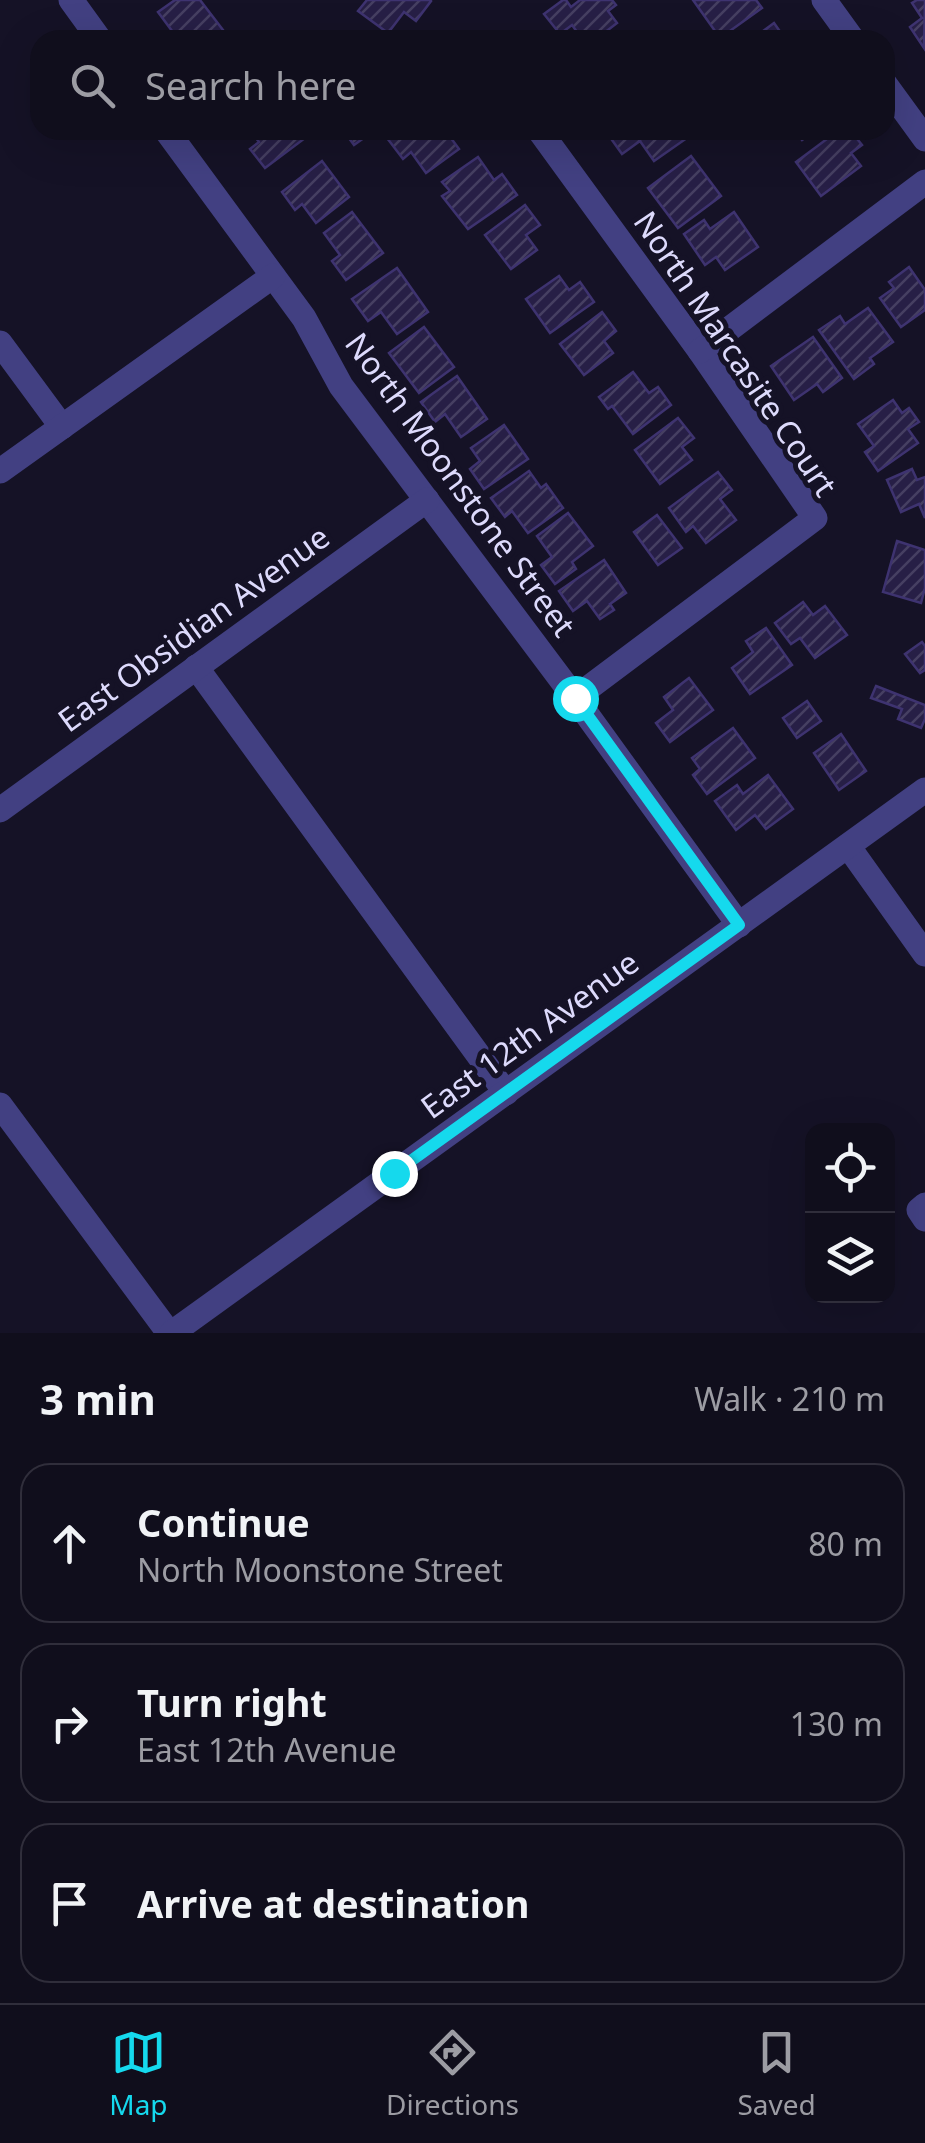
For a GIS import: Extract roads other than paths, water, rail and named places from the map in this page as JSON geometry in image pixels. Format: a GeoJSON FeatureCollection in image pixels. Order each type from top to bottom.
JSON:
{"type":"FeatureCollection","features":[{"type":"Feature","properties":{"kind":"street"},"geometry":{"type":"LineString","coordinates":[[71,0],[93,30]]}},
{"type":"Feature","properties":{"kind":"street"},"geometry":{"type":"LineString","coordinates":[[824,0],[846,30]]}},
{"type":"Feature","properties":{"kind":"street"},"geometry":{"type":"LineString","coordinates":[[895,98],[925,139]]}},
{"type":"Feature","properties":{"kind":"street","name":"North Moonstone Street"},"geometry":{"type":"LineString","coordinates":[[173,140],[304,318],[342,386],[739,925]]}},
{"type":"Feature","properties":{"kind":"street","name":"North Marcasite Court"},"geometry":{"type":"LineString","coordinates":[[547,140],[700,351],[814,518],[575,698]]}},
{"type":"Feature","properties":{"kind":"street"},"geometry":{"type":"LineString","coordinates":[[700,351],[925,182]]}},
{"type":"Feature","properties":{"kind":"street"},"geometry":{"type":"LineString","coordinates":[[0,471],[273,276]]}},
{"type":"Feature","properties":{"kind":"street"},"geometry":{"type":"LineString","coordinates":[[0,343],[62,427]]}},
{"type":"Feature","properties":{"kind":"street","name":"East Obsidian Avenue"},"geometry":{"type":"LineString","coordinates":[[0,810],[427,500]]}},
{"type":"Feature","properties":{"kind":"street"},"geometry":{"type":"LineString","coordinates":[[196,666],[506,1093]]}},
{"type":"Feature","properties":{"kind":"street","name":"East 12th Avenue"},"geometry":{"type":"LineString","coordinates":[[171,1333],[925,790]]}},
{"type":"Feature","properties":{"kind":"street"},"geometry":{"type":"LineString","coordinates":[[848,846],[925,954]]}},
{"type":"Feature","properties":{"kind":"street"},"geometry":{"type":"LineString","coordinates":[[0,1105],[171,1333]]}},
{"type":"Feature","properties":{"kind":"street"},"geometry":{"type":"LineString","coordinates":[[925,1205],[918,1210],[925,1219]]}}]}
